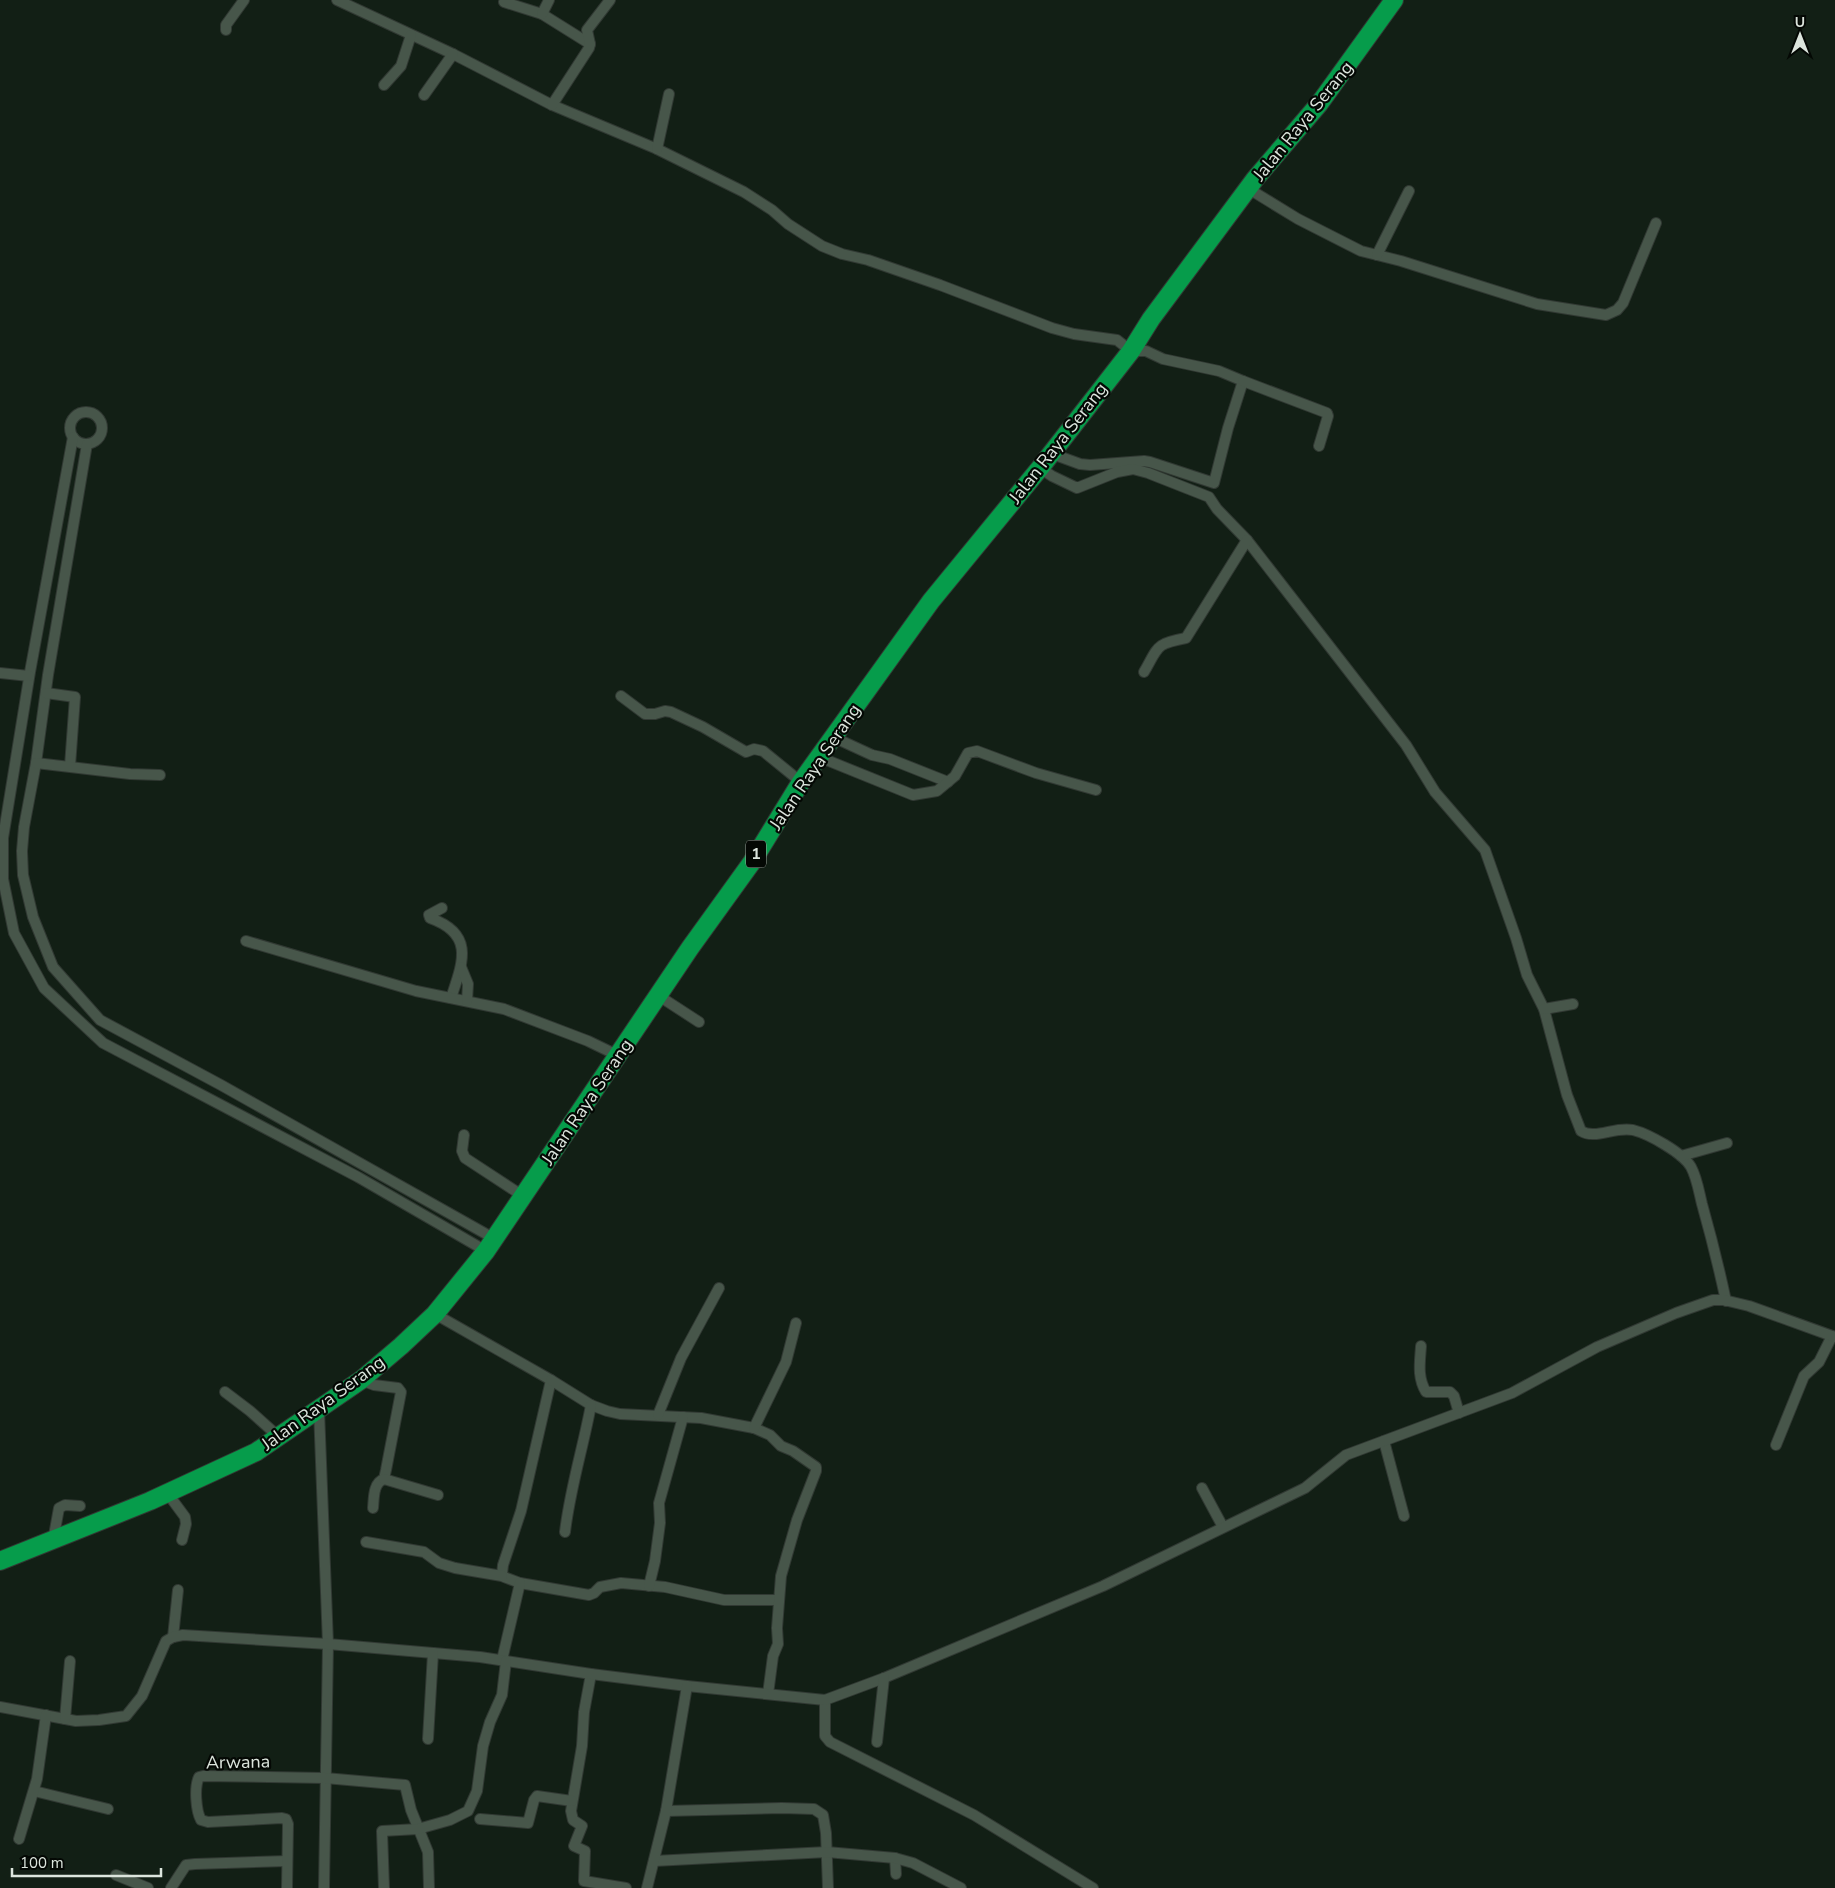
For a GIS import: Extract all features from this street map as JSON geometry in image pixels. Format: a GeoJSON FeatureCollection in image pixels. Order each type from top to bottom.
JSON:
{"type":"FeatureCollection","features":[{"type":"Feature","properties":{"kind":"highway","name":"Jalan Raya Serang"},"geometry":{"type":"LineString","coordinates":[[0,1561],[168,1494],[249,1455],[279,1437],[361,1380],[402,1346],[435,1314],[490,1245],[752,862],[801,782],[931,601],[1040,468],[1131,350],[1249,189],[1319,104],[1394,0]]}},
{"type":"Feature","properties":{"kind":"street"},"geometry":{"type":"LineString","coordinates":[[226,30],[226,25],[244,0]]}},
{"type":"Feature","properties":{"kind":"street"},"geometry":{"type":"LineString","coordinates":[[337,0],[453,54],[552,105],[657,149],[744,192],[822,246],[940,285],[1052,328],[1074,334],[1117,340],[1131,350],[1146,351],[1163,359],[1219,371],[1326,413],[1328,416],[1320,446]]}},
{"type":"Feature","properties":{"kind":"street"},"geometry":{"type":"LineString","coordinates":[[542,14],[549,0]]}},
{"type":"Feature","properties":{"kind":"street"},"geometry":{"type":"LineString","coordinates":[[552,105],[590,44],[587,30],[610,0]]}},
{"type":"Feature","properties":{"kind":"street"},"geometry":{"type":"LineString","coordinates":[[500,13],[504,1],[542,14],[590,44]]}},
{"type":"Feature","properties":{"kind":"street"},"geometry":{"type":"LineString","coordinates":[[384,85],[401,66],[411,35]]}},
{"type":"Feature","properties":{"kind":"street"},"geometry":{"type":"LineString","coordinates":[[424,96],[453,54]]}},
{"type":"Feature","properties":{"kind":"street"},"geometry":{"type":"LineString","coordinates":[[657,149],[669,94]]}},
{"type":"Feature","properties":{"kind":"street"},"geometry":{"type":"LineString","coordinates":[[1249,189],[1298,219],[1347,245],[1537,304],[1606,315],[1617,310],[1623,303],[1656,223]]}},
{"type":"Feature","properties":{"kind":"street"},"geometry":{"type":"LineString","coordinates":[[1377,255],[1409,191]]}},
{"type":"Feature","properties":{"kind":"street"},"geometry":{"type":"LineString","coordinates":[[1050,453],[1080,464],[1090,465],[1150,462],[1214,483],[1228,428],[1244,381]]}},
{"type":"Feature","properties":{"kind":"street"},"geometry":{"type":"LineString","coordinates":[[86,412],[98,418],[102,431],[94,442],[87,444],[79,442],[73,437],[70,431],[70,424],[79,414],[86,412]]}},
{"type":"Feature","properties":{"kind":"street"},"geometry":{"type":"LineString","coordinates":[[73,437],[30,674],[3,838],[3,879],[14,933],[44,988],[102,1042],[490,1245]]}},
{"type":"Feature","properties":{"kind":"street"},"geometry":{"type":"LineString","coordinates":[[87,444],[48,675],[36,763],[24,827],[22,851],[23,875],[33,917],[53,967],[100,1020],[221,1085],[490,1245]]}},
{"type":"Feature","properties":{"kind":"street"},"geometry":{"type":"LineString","coordinates":[[1040,468],[1077,488],[1117,472],[1133,470],[1171,481],[1209,496],[1217,509],[1247,540],[1406,745],[1435,792],[1486,850],[1527,975],[1544,1009],[1567,1095],[1582,1131],[1592,1135],[1619,1129],[1632,1130],[1654,1139],[1680,1156],[1692,1168],[1726,1301]]}},
{"type":"Feature","properties":{"kind":"street"},"geometry":{"type":"LineString","coordinates":[[1144,672],[1158,647],[1165,642],[1186,638],[1247,540]]}},
{"type":"Feature","properties":{"kind":"street"},"geometry":{"type":"LineString","coordinates":[[0,673],[48,675]]}},
{"type":"Feature","properties":{"kind":"street"},"geometry":{"type":"LineString","coordinates":[[46,693],[75,697],[70,766]]}},
{"type":"Feature","properties":{"kind":"street"},"geometry":{"type":"LineString","coordinates":[[621,696],[645,714],[671,712],[703,727],[746,752],[754,749],[763,751],[801,782]]}},
{"type":"Feature","properties":{"kind":"street"},"geometry":{"type":"LineString","coordinates":[[833,737],[872,755],[890,759],[948,782]]}},
{"type":"Feature","properties":{"kind":"street"},"geometry":{"type":"LineString","coordinates":[[819,757],[912,795],[937,791],[955,776],[968,753],[977,751],[1036,773],[1096,790]]}},
{"type":"Feature","properties":{"kind":"street"},"geometry":{"type":"LineString","coordinates":[[36,763],[130,774],[160,775]]}},
{"type":"Feature","properties":{"kind":"street"},"geometry":{"type":"LineString","coordinates":[[442,908],[429,915],[430,918],[445,923],[458,937],[462,947],[461,967],[451,998]]}},
{"type":"Feature","properties":{"kind":"street"},"geometry":{"type":"LineString","coordinates":[[246,941],[416,991],[504,1009],[588,1041],[619,1056]]}},
{"type":"Feature","properties":{"kind":"street"},"geometry":{"type":"LineString","coordinates":[[461,967],[468,984],[467,1001]]}},
{"type":"Feature","properties":{"kind":"street"},"geometry":{"type":"LineString","coordinates":[[659,996],[699,1022]]}},
{"type":"Feature","properties":{"kind":"street"},"geometry":{"type":"LineString","coordinates":[[1544,1009],[1573,1004]]}},
{"type":"Feature","properties":{"kind":"street"},"geometry":{"type":"LineString","coordinates":[[140,1062],[150,1047]]}},
{"type":"Feature","properties":{"kind":"street"},"geometry":{"type":"LineString","coordinates":[[464,1135],[462,1151],[465,1158],[523,1196]]}},
{"type":"Feature","properties":{"kind":"street"},"geometry":{"type":"LineString","coordinates":[[1680,1156],[1726,1142]]}},
{"type":"Feature","properties":{"kind":"street"},"geometry":{"type":"LineString","coordinates":[[658,1415],[681,1358],[719,1288]]}},
{"type":"Feature","properties":{"kind":"street"},"geometry":{"type":"LineString","coordinates":[[0,1707],[76,1721],[126,1716],[142,1696],[166,1641],[183,1635],[433,1653],[687,1686],[825,1700],[884,1678],[1103,1586],[1305,1488],[1346,1455],[1512,1393],[1597,1348],[1676,1313],[1713,1300],[1726,1301],[1757,1309],[1834,1337],[1819,1362],[1804,1376],[1776,1445]]}},
{"type":"Feature","properties":{"kind":"street"},"geometry":{"type":"LineString","coordinates":[[435,1314],[551,1380],[591,1406],[620,1414],[683,1417],[754,1428],[770,1436],[781,1446],[793,1451],[816,1467],[787,1552],[779,1600],[778,1644],[773,1656],[768,1694]]}},
{"type":"Feature","properties":{"kind":"street"},"geometry":{"type":"LineString","coordinates":[[754,1428],[786,1362],[796,1323]]}},
{"type":"Feature","properties":{"kind":"street"},"geometry":{"type":"LineString","coordinates":[[1421,1346],[1419,1370],[1422,1386],[1426,1392],[1450,1392],[1454,1396],[1459,1413]]}},
{"type":"Feature","properties":{"kind":"street"},"geometry":{"type":"LineString","coordinates":[[361,1380],[378,1386],[398,1388],[401,1392],[394,1436],[384,1479]]}},
{"type":"Feature","properties":{"kind":"street"},"geometry":{"type":"LineString","coordinates":[[502,1576],[521,1511],[551,1380]]}},
{"type":"Feature","properties":{"kind":"street"},"geometry":{"type":"LineString","coordinates":[[225,1392],[279,1437]]}},
{"type":"Feature","properties":{"kind":"street"},"geometry":{"type":"LineString","coordinates":[[564,1532],[591,1406]]}},
{"type":"Feature","properties":{"kind":"street"},"geometry":{"type":"LineString","coordinates":[[319,1410],[328,1644],[324,1888]]}},
{"type":"Feature","properties":{"kind":"street"},"geometry":{"type":"LineString","coordinates":[[649,1586],[659,1530],[659,1504],[683,1417]]}},
{"type":"Feature","properties":{"kind":"street"},"geometry":{"type":"LineString","coordinates":[[1384,1441],[1404,1516]]}},
{"type":"Feature","properties":{"kind":"street"},"geometry":{"type":"LineString","coordinates":[[373,1508],[376,1486],[379,1481],[384,1479],[438,1495]]}},
{"type":"Feature","properties":{"kind":"street"},"geometry":{"type":"LineString","coordinates":[[1202,1488],[1223,1527]]}},
{"type":"Feature","properties":{"kind":"street"},"geometry":{"type":"LineString","coordinates":[[168,1494],[185,1517],[186,1524],[182,1540]]}},
{"type":"Feature","properties":{"kind":"street"},"geometry":{"type":"LineString","coordinates":[[53,1541],[60,1508],[65,1505],[80,1506]]}},
{"type":"Feature","properties":{"kind":"street"},"geometry":{"type":"LineString","coordinates":[[366,1542],[424,1552],[439,1563],[454,1568],[502,1576],[520,1583],[589,1595],[609,1584],[621,1583],[649,1586],[724,1600],[779,1600]]}},
{"type":"Feature","properties":{"kind":"street"},"geometry":{"type":"LineString","coordinates":[[384,1888],[382,1831],[418,1829],[450,1820],[468,1811],[471,1806],[477,1792],[483,1746],[490,1722],[502,1695],[504,1661],[510,1624],[520,1583]]}},
{"type":"Feature","properties":{"kind":"street"},"geometry":{"type":"LineString","coordinates":[[173,1637],[178,1590]]}},
{"type":"Feature","properties":{"kind":"street"},"geometry":{"type":"LineString","coordinates":[[428,1739],[433,1653]]}},
{"type":"Feature","properties":{"kind":"street"},"geometry":{"type":"LineString","coordinates":[[65,1719],[70,1662]]}},
{"type":"Feature","properties":{"kind":"street"},"geometry":{"type":"LineString","coordinates":[[591,1674],[584,1712],[582,1746],[572,1800],[572,1818],[576,1824],[582,1826],[574,1846],[585,1852],[584,1881],[626,1888]]}},
{"type":"Feature","properties":{"kind":"street"},"geometry":{"type":"LineString","coordinates":[[877,1742],[884,1678]]}},
{"type":"Feature","properties":{"kind":"street"},"geometry":{"type":"LineString","coordinates":[[647,1888],[666,1811],[687,1686]]}},
{"type":"Feature","properties":{"kind":"street"},"geometry":{"type":"LineString","coordinates":[[825,1700],[825,1736],[838,1748],[974,1815],[1093,1888]]}},
{"type":"Feature","properties":{"kind":"street"},"geometry":{"type":"LineString","coordinates":[[19,1839],[39,1771],[46,1715]]}},
{"type":"Feature","properties":{"kind":"street","name":"Arwana"},"geometry":{"type":"LineString","coordinates":[[287,1888],[288,1824],[286,1819],[208,1822],[201,1820],[198,1815],[196,1782],[203,1776],[325,1778]]}},
{"type":"Feature","properties":{"kind":"street"},"geometry":{"type":"LineString","coordinates":[[325,1778],[405,1785],[411,1810],[428,1852],[429,1888]]}},
{"type":"Feature","properties":{"kind":"street"},"geometry":{"type":"LineString","coordinates":[[34,1790],[108,1809]]}},
{"type":"Feature","properties":{"kind":"street"},"geometry":{"type":"LineString","coordinates":[[480,1818],[528,1823],[537,1796],[572,1800]]}},
{"type":"Feature","properties":{"kind":"street"},"geometry":{"type":"LineString","coordinates":[[666,1811],[814,1809],[823,1815],[826,1833],[828,1888]]}},
{"type":"Feature","properties":{"kind":"street"},"geometry":{"type":"LineString","coordinates":[[654,1860],[827,1852],[895,1858],[913,1863],[961,1888]]}},
{"type":"Feature","properties":{"kind":"street"},"geometry":{"type":"LineString","coordinates":[[895,1858],[896,1874]]}},
{"type":"Feature","properties":{"kind":"street"},"geometry":{"type":"LineString","coordinates":[[170,1888],[186,1866],[195,1864],[287,1861]]}},
{"type":"Feature","properties":{"kind":"street"},"geometry":{"type":"LineString","coordinates":[[116,1875],[148,1888]]}}]}
